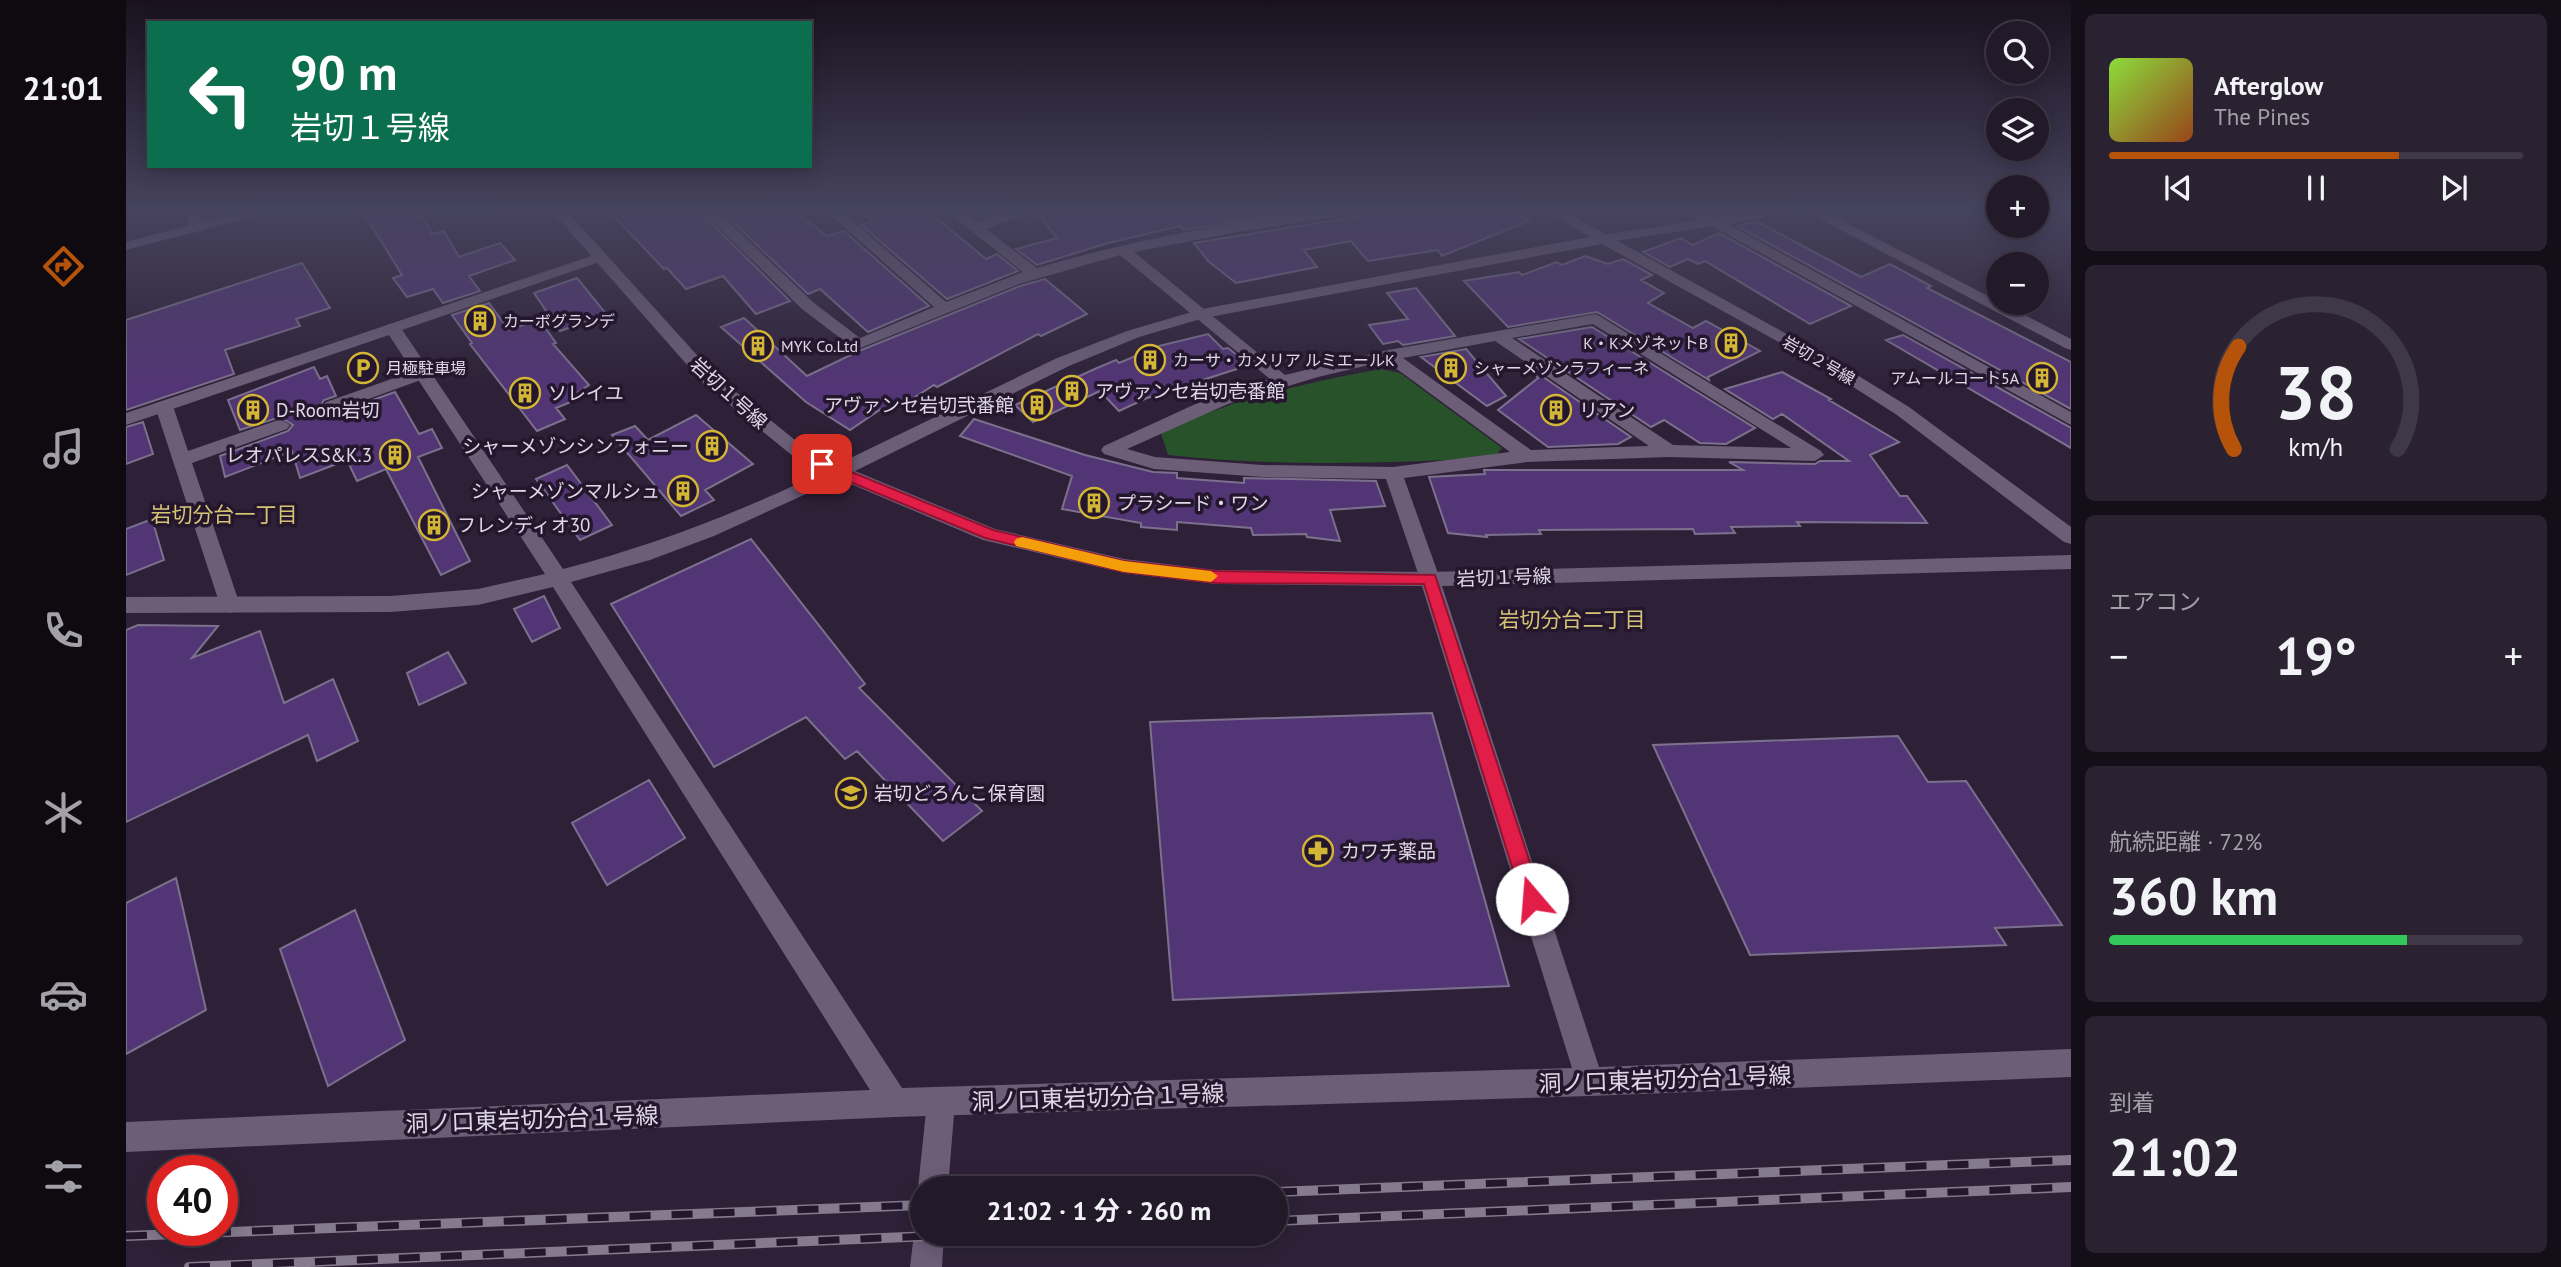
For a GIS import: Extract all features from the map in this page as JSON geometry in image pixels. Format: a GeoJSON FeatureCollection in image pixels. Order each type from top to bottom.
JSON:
{"type":"FeatureCollection","features":[{"type":"Feature","properties":{"kind":"street"},"geometry":{"type":"LineString","coordinates":[[126,419],[568,268]]}},
{"type":"Feature","properties":{"kind":"street","name":"岩切１号線"},"geometry":{"type":"LineString","coordinates":[[610,268],[709,379],[805,457],[990,535],[1124,566],[1216,577],[1430,579],[2071,562]]}},
{"type":"Feature","properties":{"kind":"street"},"geometry":{"type":"LineString","coordinates":[[769,268],[808,306],[858,344],[1035,274],[1056,268]]}},
{"type":"Feature","properties":{"kind":"street"},"geometry":{"type":"LineString","coordinates":[[898,268],[945,309]]}},
{"type":"Feature","properties":{"kind":"street"},"geometry":{"type":"LineString","coordinates":[[1027,268],[1035,274]]}},
{"type":"Feature","properties":{"kind":"street"},"geometry":{"type":"LineString","coordinates":[[1145,268],[1282,381]]}},
{"type":"Feature","properties":{"kind":"street"},"geometry":{"type":"LineString","coordinates":[[126,605],[403,603],[478,597],[558,578],[643,555],[707,531],[839,472],[1063,362],[1133,334],[1202,314],[1447,268]]}},
{"type":"Feature","properties":{"kind":"street","name":"岩切２号線"},"geometry":{"type":"LineString","coordinates":[[1655,268],[1817,358],[1903,411],[2071,537]]}},
{"type":"Feature","properties":{"kind":"street"},"geometry":{"type":"LineString","coordinates":[[1798,268],[2071,419]]}},
{"type":"Feature","properties":{"kind":"street"},"geometry":{"type":"LineString","coordinates":[[1923,268],[2071,345]]}},
{"type":"Feature","properties":{"kind":"street"},"geometry":{"type":"LineString","coordinates":[[1596,319],[1815,456],[1670,451],[1527,456],[1393,473],[1262,471],[1154,463],[1110,450],[1219,401],[1282,381],[1388,355],[1596,319]]}},
{"type":"Feature","properties":{"kind":"street"},"geometry":{"type":"LineString","coordinates":[[393,328],[558,578],[895,1103]]}},
{"type":"Feature","properties":{"kind":"street"},"geometry":{"type":"LineString","coordinates":[[1498,336],[1670,451]]}},
{"type":"Feature","properties":{"kind":"street"},"geometry":{"type":"LineString","coordinates":[[1388,355],[1527,456]]}},
{"type":"Feature","properties":{"kind":"street"},"geometry":{"type":"LineString","coordinates":[[332,407],[423,373]]}},
{"type":"Feature","properties":{"kind":"street"},"geometry":{"type":"LineString","coordinates":[[164,406],[230,605]]}},
{"type":"Feature","properties":{"kind":"street"},"geometry":{"type":"LineString","coordinates":[[182,460],[281,425]]}},
{"type":"Feature","properties":{"kind":"street"},"geometry":{"type":"LineString","coordinates":[[1393,473],[1430,579],[1590,1082]]}},
{"type":"Feature","properties":{"kind":"street","name":"洞ノ口東岩切分台１号線"},"geometry":{"type":"LineString","coordinates":[[126,1137],[895,1103],[1590,1082],[2071,1063]]}},
{"type":"Feature","properties":{"kind":"street"},"geometry":{"type":"LineString","coordinates":[[934,1176],[941,1102]]}},
{"type":"Feature","properties":{"kind":"street"},"geometry":{"type":"LineString","coordinates":[[926,1267],[928,1246]]}},
{"type":"Feature","properties":{"kind":"green space"},"geometry":{"type":"Polygon","coordinates":[[[1381,369],[1400,373],[1502,448],[1494,458],[1372,462],[1290,463],[1168,455],[1161,433],[1215,410],[1323,380],[1381,369]]]}},
{"type":"Feature","properties":{"kind":"building"},"geometry":{"type":"Polygon","coordinates":[[[286,268],[305,268],[330,308],[296,319],[300,326],[225,350],[234,374],[126,410],[126,320],[286,268]]]}},
{"type":"Feature","properties":{"kind":"building"},"geometry":{"type":"Polygon","coordinates":[[[398,268],[492,268],[469,276],[480,291],[443,303],[433,289],[407,297],[393,278],[402,275],[398,268]]]}},
{"type":"Feature","properties":{"kind":"building"},"geometry":{"type":"Polygon","coordinates":[[[667,268],[757,268],[790,301],[756,314],[723,276],[686,289],[667,268]]]}},
{"type":"Feature","properties":{"kind":"building"},"geometry":{"type":"Polygon","coordinates":[[[781,268],[886,268],[929,306],[868,332],[820,289],[808,294],[781,268]]]}},
{"type":"Feature","properties":{"kind":"building"},"geometry":{"type":"Polygon","coordinates":[[[911,268],[1014,268],[1018,271],[947,299],[911,268]]]}},
{"type":"Feature","properties":{"kind":"building"},"geometry":{"type":"Polygon","coordinates":[[[1217,268],[1311,268],[1236,283],[1217,268]]]}},
{"type":"Feature","properties":{"kind":"building"},"geometry":{"type":"Polygon","coordinates":[[[1541,268],[1640,268],[1652,275],[1641,280],[1664,293],[1648,303],[1693,328],[1706,321],[1760,351],[1708,377],[1709,380],[1597,312],[1508,327],[1464,281],[1519,272],[1522,275],[1541,268]]]}},
{"type":"Feature","properties":{"kind":"building"},"geometry":{"type":"Polygon","coordinates":[[[1717,268],[1783,268],[1851,306],[1810,324],[1717,268]]]}},
{"type":"Feature","properties":{"kind":"building"},"geometry":{"type":"Polygon","coordinates":[[[1814,268],[1844,268],[1861,277],[1881,268],[1898,268],[1931,286],[1927,288],[2071,362],[2071,409],[1814,268]]]}},
{"type":"Feature","properties":{"kind":"building"},"geometry":{"type":"Polygon","coordinates":[[[577,278],[607,315],[560,331],[534,293],[577,278]]]}},
{"type":"Feature","properties":{"kind":"building"},"geometry":{"type":"Polygon","coordinates":[[[1045,279],[1087,314],[1041,336],[1038,334],[937,387],[934,385],[888,414],[881,409],[850,430],[806,402],[721,327],[744,318],[807,376],[859,351],[1020,286],[1045,279]]]}},
{"type":"Feature","properties":{"kind":"building"},"geometry":{"type":"Polygon","coordinates":[[[1416,288],[1455,336],[1403,345],[1398,341],[1383,344],[1369,325],[1408,319],[1387,293],[1416,288]]]}},
{"type":"Feature","properties":{"kind":"building"},"geometry":{"type":"Polygon","coordinates":[[[489,303],[509,330],[539,319],[556,343],[553,344],[589,385],[575,394],[578,399],[556,408],[565,419],[537,431],[470,344],[472,343],[452,315],[489,303]]]}},
{"type":"Feature","properties":{"kind":"building"},"geometry":{"type":"Polygon","coordinates":[[[1592,327],[1755,428],[1726,444],[1700,443],[1664,420],[1651,427],[1519,339],[1592,327]]]}},
{"type":"Feature","properties":{"kind":"building"},"geometry":{"type":"Polygon","coordinates":[[[1208,334],[1223,349],[1228,348],[1249,365],[1147,398],[1119,411],[1100,391],[1033,422],[1015,405],[1116,360],[1119,363],[1159,346],[1208,334]]]}},
{"type":"Feature","properties":{"kind":"building"},"geometry":{"type":"Polygon","coordinates":[[[1903,335],[2071,428],[2071,448],[1886,340],[1903,335]]]}},
{"type":"Feature","properties":{"kind":"building"},"geometry":{"type":"Polygon","coordinates":[[[1466,349],[1506,396],[1487,406],[1421,357],[1466,349]]]}},
{"type":"Feature","properties":{"kind":"building"},"geometry":{"type":"Polygon","coordinates":[[[314,367],[320,379],[327,376],[336,396],[324,400],[320,406],[324,412],[339,412],[395,392],[419,434],[432,429],[442,448],[418,457],[470,561],[441,575],[386,469],[357,481],[347,460],[300,478],[292,451],[225,477],[220,456],[288,431],[293,425],[280,417],[240,430],[228,400],[314,367]]]}},
{"type":"Feature","properties":{"kind":"building"},"geometry":{"type":"Polygon","coordinates":[[[1530,368],[1631,437],[1618,444],[1548,447],[1498,410],[1538,378],[1530,368]]]}},
{"type":"Feature","properties":{"kind":"building"},"geometry":{"type":"Polygon","coordinates":[[[1782,372],[1899,442],[1870,455],[1900,496],[1907,496],[1927,523],[1797,522],[1800,526],[1731,527],[1735,533],[1695,534],[1693,529],[1539,530],[1541,534],[1486,535],[1487,537],[1448,533],[1429,477],[1485,474],[1484,470],[1743,470],[1729,462],[1815,464],[1820,461],[1849,461],[1782,414],[1773,419],[1725,389],[1782,372]]]}},
{"type":"Feature","properties":{"kind":"building"},"geometry":{"type":"Polygon","coordinates":[[[696,415],[753,464],[705,490],[714,500],[681,516],[612,435],[635,426],[648,440],[696,415]]]}},
{"type":"Feature","properties":{"kind":"building"},"geometry":{"type":"Polygon","coordinates":[[[974,419],[1085,455],[1153,472],[1177,473],[1177,478],[1244,483],[1244,478],[1376,481],[1385,506],[1330,510],[1340,541],[1307,537],[1306,534],[1253,535],[1251,528],[1177,522],[1177,530],[1141,527],[1141,523],[1062,509],[1072,476],[960,436],[974,419]]]}},
{"type":"Feature","properties":{"kind":"building"},"geometry":{"type":"Polygon","coordinates":[[[143,422],[153,454],[126,464],[126,427],[143,422]]]}},
{"type":"Feature","properties":{"kind":"building"},"geometry":{"type":"Polygon","coordinates":[[[567,465],[612,525],[580,540],[536,479],[567,465]]]}},
{"type":"Feature","properties":{"kind":"building"},"geometry":{"type":"Polygon","coordinates":[[[152,519],[164,560],[126,575],[126,529],[152,519]]]}},
{"type":"Feature","properties":{"kind":"building"},"geometry":{"type":"Polygon","coordinates":[[[751,539],[865,684],[859,688],[982,811],[943,841],[857,751],[845,759],[806,717],[714,767],[611,604],[751,539]]]}},
{"type":"Feature","properties":{"kind":"building"},"geometry":{"type":"Polygon","coordinates":[[[544,596],[560,628],[532,642],[514,609],[544,596]]]}},
{"type":"Feature","properties":{"kind":"building"},"geometry":{"type":"Polygon","coordinates":[[[138,625],[218,626],[192,658],[260,631],[284,703],[333,679],[358,741],[317,761],[308,735],[126,822],[126,630],[138,625]]]}},
{"type":"Feature","properties":{"kind":"building"},"geometry":{"type":"Polygon","coordinates":[[[448,652],[466,683],[419,705],[407,673],[448,652]]]}},
{"type":"Feature","properties":{"kind":"building"},"geometry":{"type":"Polygon","coordinates":[[[1432,713],[1509,986],[1173,1000],[1150,722],[1432,713]]]}},
{"type":"Feature","properties":{"kind":"building"},"geometry":{"type":"Polygon","coordinates":[[[1898,736],[1928,782],[1966,781],[2062,925],[1995,928],[2006,945],[1750,955],[1653,745],[1898,736]]]}},
{"type":"Feature","properties":{"kind":"building"},"geometry":{"type":"Polygon","coordinates":[[[649,780],[685,838],[607,885],[572,823],[649,780]]]}},
{"type":"Feature","properties":{"kind":"building"},"geometry":{"type":"Polygon","coordinates":[[[176,878],[206,1010],[126,1054],[126,903],[176,878]]]}},
{"type":"Feature","properties":{"kind":"building"},"geometry":{"type":"Polygon","coordinates":[[[355,910],[405,1040],[328,1086],[280,949],[355,910]]]}},
{"type":"Feature","properties":{"kind":"railway"},"geometry":{"type":"LineString","coordinates":[[1288,1192],[2071,1160]]}},
{"type":"Feature","properties":{"kind":"railway"},"geometry":{"type":"LineString","coordinates":[[1288,1220],[2071,1187]]}},
{"type":"Feature","properties":{"kind":"railway"},"geometry":{"type":"LineString","coordinates":[[126,1236],[910,1205]]}},
{"type":"Feature","properties":{"kind":"railway"},"geometry":{"type":"LineString","coordinates":[[189,1267],[910,1237]]}},
{"type":"Feature","properties":{"kind":"slow traffic"},"geometry":{"type":"LineString","coordinates":[[1022,542],[1124,566],[1211,576]]}},
{"type":"Feature","properties":{"kind":"place","name":"カーボグランデ"},"geometry":{"type":"Point","coordinates":[480,321]}},
{"type":"Feature","properties":{"kind":"place","name":"K・KメゾネットB"},"geometry":{"type":"Point","coordinates":[1731,343]}},
{"type":"Feature","properties":{"kind":"place","name":"MYK Co.Ltd"},"geometry":{"type":"Point","coordinates":[758,346]}},
{"type":"Feature","properties":{"kind":"place","name":"カーサ・カメリア ルミエールK"},"geometry":{"type":"Point","coordinates":[1150,360]}},
{"type":"Feature","properties":{"kind":"place","name":"月極駐車場"},"geometry":{"type":"Point","coordinates":[363,368]}},
{"type":"Feature","properties":{"kind":"place","name":"シャーメゾンラフィーネ"},"geometry":{"type":"Point","coordinates":[1451,368]}},
{"type":"Feature","properties":{"kind":"place","name":"アムールコート5A"},"geometry":{"type":"Point","coordinates":[2042,378]}},
{"type":"Feature","properties":{"kind":"place","name":"アヴァンセ岩切壱番館"},"geometry":{"type":"Point","coordinates":[1072,391]}},
{"type":"Feature","properties":{"kind":"place","name":"ソレイユ"},"geometry":{"type":"Point","coordinates":[525,393]}},
{"type":"Feature","properties":{"kind":"place","name":"アヴァンセ岩切弐番館"},"geometry":{"type":"Point","coordinates":[1037,405]}},
{"type":"Feature","properties":{"kind":"place","name":"D-Room岩切"},"geometry":{"type":"Point","coordinates":[253,410]}},
{"type":"Feature","properties":{"kind":"place","name":"リアン"},"geometry":{"type":"Point","coordinates":[1556,410]}},
{"type":"Feature","properties":{"kind":"place","name":"シャーメゾンシンフォニー"},"geometry":{"type":"Point","coordinates":[712,446]}},
{"type":"Feature","properties":{"kind":"place","name":"レオパレスS&K.3"},"geometry":{"type":"Point","coordinates":[395,455]}},
{"type":"Feature","properties":{"kind":"place","name":"シャーメゾンマルシュ"},"geometry":{"type":"Point","coordinates":[683,491]}},
{"type":"Feature","properties":{"kind":"place","name":"プラシード・ワン"},"geometry":{"type":"Point","coordinates":[1094,503]}},
{"type":"Feature","properties":{"kind":"place","name":"フレンディオ30"},"geometry":{"type":"Point","coordinates":[434,525]}},
{"type":"Feature","properties":{"kind":"place","name":"岩切どろんこ保育園"},"geometry":{"type":"Point","coordinates":[851,793]}},
{"type":"Feature","properties":{"kind":"place","name":"カワチ薬品"},"geometry":{"type":"Point","coordinates":[1318,851]}},
{"type":"Feature","properties":{"kind":"district","name":"岩切分台一丁目"},"geometry":{"type":"Point","coordinates":[224,514]}},
{"type":"Feature","properties":{"kind":"district","name":"岩切分台二丁目"},"geometry":{"type":"Point","coordinates":[1572,619]}},
{"type":"Feature","properties":{"kind":"route"},"geometry":{"type":"LineString","coordinates":[[822,464],[990,535],[1124,566],[1216,577],[1430,579],[1532,899]]}}]}
